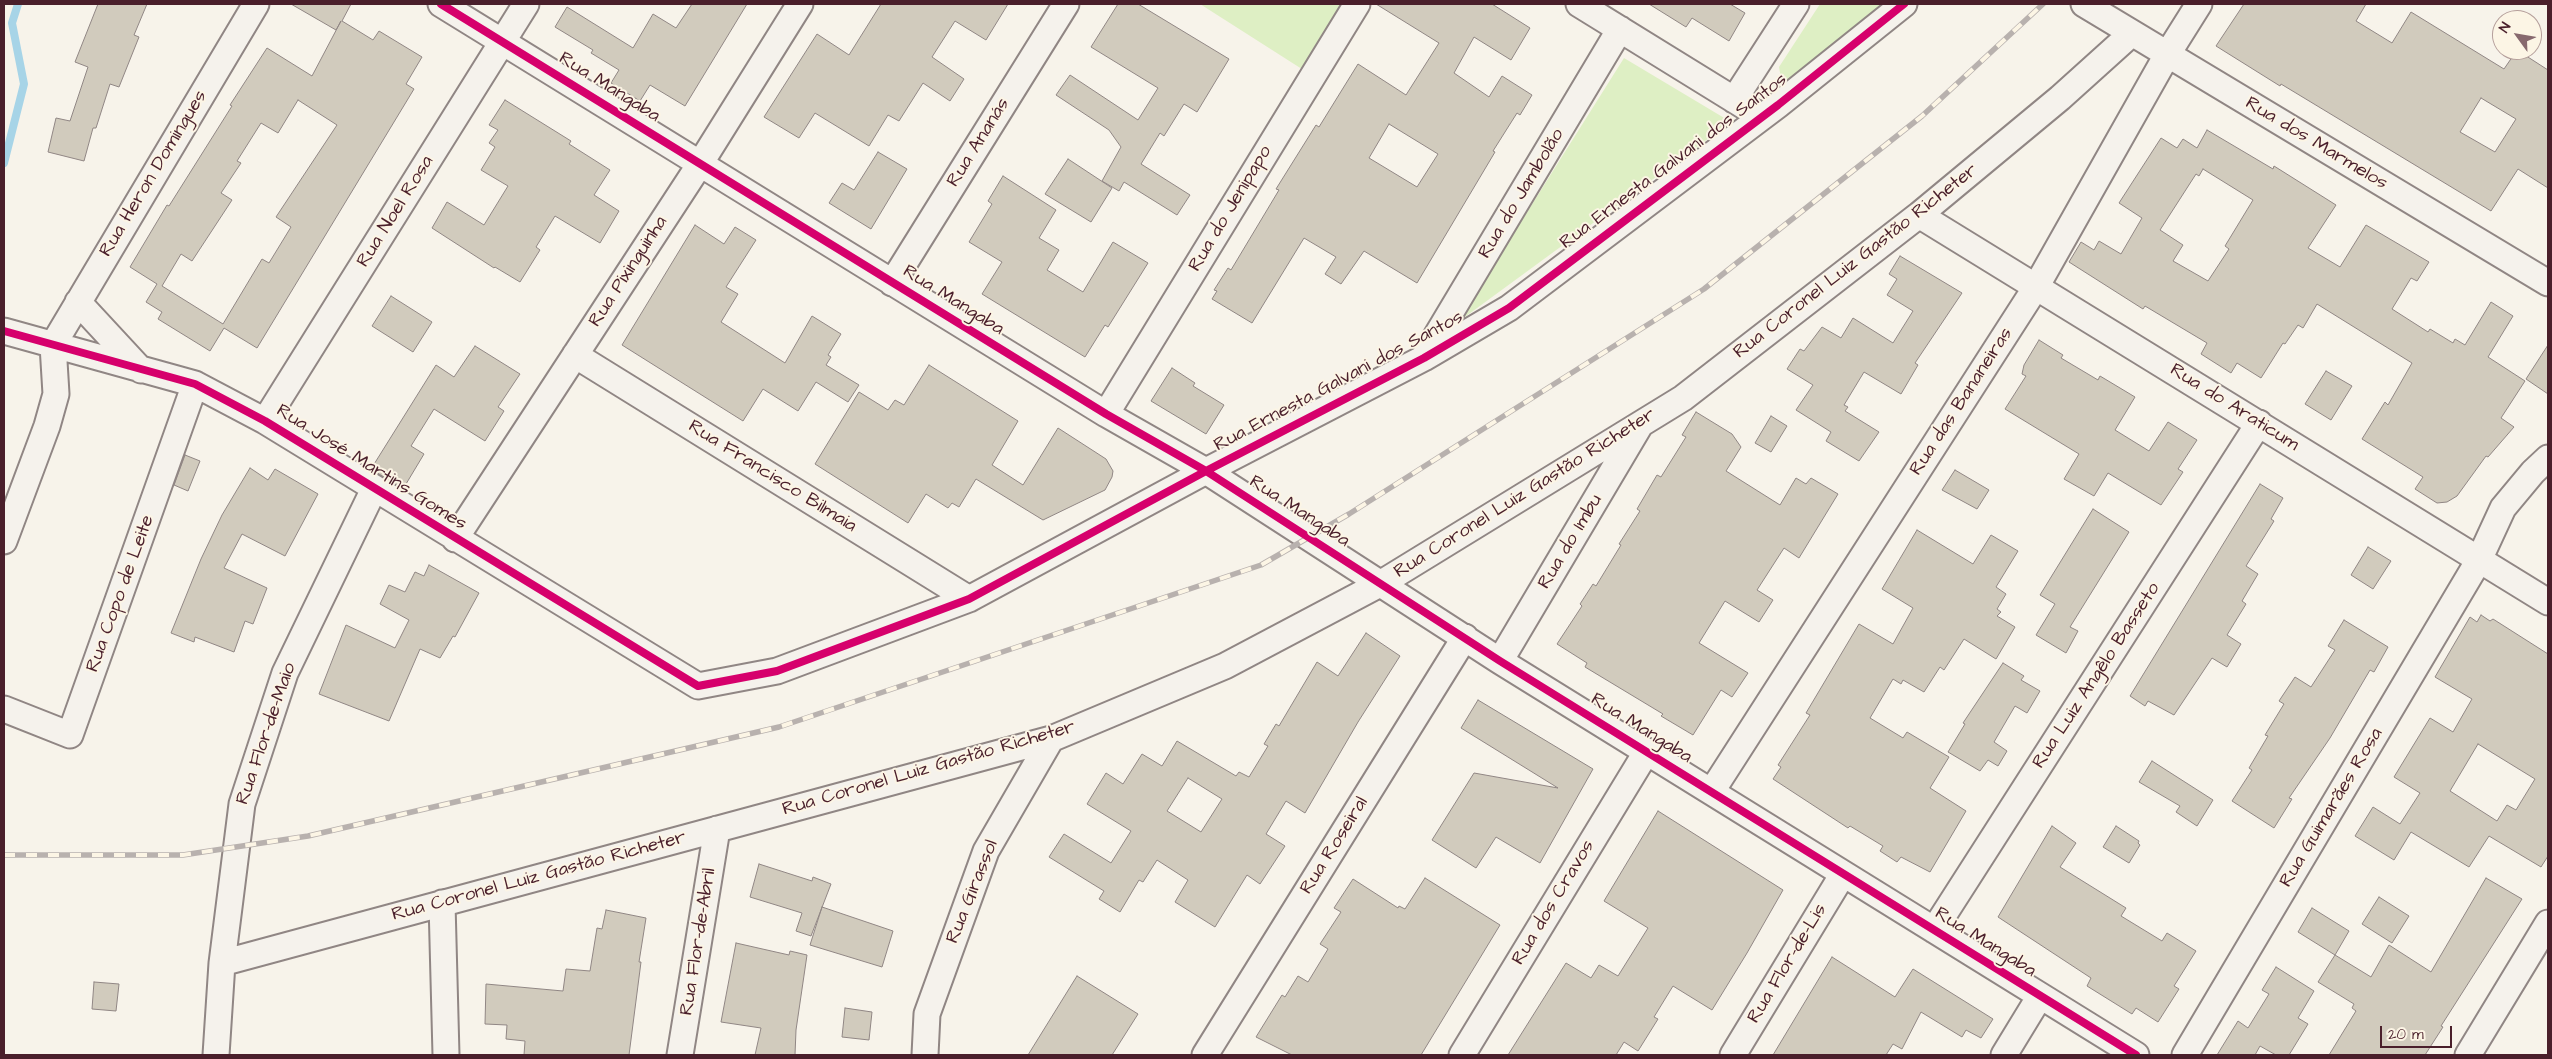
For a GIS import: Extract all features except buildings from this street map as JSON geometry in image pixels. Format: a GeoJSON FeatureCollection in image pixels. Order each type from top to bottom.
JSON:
{"type":"FeatureCollection","features":[{"type":"Feature","properties":{"kind":"street","name":"Rua Heron Domingues"},"geometry":{"type":"LineString","coordinates":[[53,345],[256,4]]}},
{"type":"Feature","properties":{"kind":"street","name":"Rua Mangaba"},"geometry":{"type":"LineString","coordinates":[[441,4],[1106,414],[1206,471],[1500,661],[2136,1055]]}},
{"type":"Feature","properties":{"kind":"street","name":"Rua Noel Rosa"},"geometry":{"type":"LineString","coordinates":[[265,421],[526,4]]}},
{"type":"Feature","properties":{"kind":"street","name":"Rua Pixinguinha"},"geometry":{"type":"LineString","coordinates":[[455,539],[700,164],[800,4]]}},
{"type":"Feature","properties":{"kind":"street","name":"Rua Ananás"},"geometry":{"type":"LineString","coordinates":[[892,283],[1066,4]]}},
{"type":"Feature","properties":{"kind":"street","name":"Rua do Jenipapo"},"geometry":{"type":"LineString","coordinates":[[1106,414],[1357,4]]}},
{"type":"Feature","properties":{"kind":"street"},"geometry":{"type":"LineString","coordinates":[[1579,4],[1762,117]]}},
{"type":"Feature","properties":{"kind":"street"},"geometry":{"type":"LineString","coordinates":[[1734,100],[1796,4]]}},
{"type":"Feature","properties":{"kind":"street","name":"Rua Ernesta Galvani dos Santos"},"geometry":{"type":"LineString","coordinates":[[698,686],[777,671],[969,599],[1206,471],[1424,358],[1509,308],[1762,117],[1904,4]]}},
{"type":"Feature","properties":{"kind":"street","name":"Rua dos Marmelos"},"geometry":{"type":"LineString","coordinates":[[2084,4],[2548,283]]}},
{"type":"Feature","properties":{"kind":"street","name":"Rua das Bananeiras"},"geometry":{"type":"LineString","coordinates":[[1712,791],[2036,287],[2167,55],[2199,4]]}},
{"type":"Feature","properties":{"kind":"street","name":"Rua do Jambolão"},"geometry":{"type":"LineString","coordinates":[[1424,358],[1620,29]]}},
{"type":"Feature","properties":{"kind":"street","name":"Rua Coronel Luiz Gastão Richeter"},"geometry":{"type":"LineString","coordinates":[[222,963],[1051,739],[1225,666],[1380,584],[1683,398],[1919,215],[2060,98],[2131,34]]}},
{"type":"Feature","properties":{"kind":"street","name":"Rua do Araticum"},"geometry":{"type":"LineString","coordinates":[[1919,215],[2548,602]]}},
{"type":"Feature","properties":{"kind":"street"},"geometry":{"type":"LineString","coordinates":[[78,302],[141,370]]}},
{"type":"Feature","properties":{"kind":"street","name":"Rua José Martins Gomes"},"geometry":{"type":"LineString","coordinates":[[4,331],[195,384],[265,421],[698,686]]}},
{"type":"Feature","properties":{"kind":"street"},"geometry":{"type":"LineString","coordinates":[[4,541],[47,426],[56,394],[53,345]]}},
{"type":"Feature","properties":{"kind":"street","name":"Rua Francisco Bilmaia"},"geometry":{"type":"LineString","coordinates":[[575,354],[969,599]]}},
{"type":"Feature","properties":{"kind":"street","name":"Rua Copo de Leite"},"geometry":{"type":"LineString","coordinates":[[4,709],[70,736],[195,384]]}},
{"type":"Feature","properties":{"kind":"street","name":"Rua do Imbu"},"geometry":{"type":"LineString","coordinates":[[1500,661],[1642,422]]}},
{"type":"Feature","properties":{"kind":"street","name":"Rua Luiz Angêlo Basseto"},"geometry":{"type":"LineString","coordinates":[[1934,930],[2259,423]]}},
{"type":"Feature","properties":{"kind":"street","name":"Rua Guimarães Rosa"},"geometry":{"type":"LineString","coordinates":[[2185,1055],[2479,560],[2503,508],[2533,472],[2548,458]]}},
{"type":"Feature","properties":{"kind":"street","name":"Rua Flor-de-Maio"},"geometry":{"type":"LineString","coordinates":[[216,1055],[222,963],[242,804],[285,673],[374,489]]}},
{"type":"Feature","properties":{"kind":"street","name":"Rua Roseiral"},"geometry":{"type":"LineString","coordinates":[[1205,1055],[1465,637]]}},
{"type":"Feature","properties":{"kind":"street","name":"Rua Girassol"},"geometry":{"type":"LineString","coordinates":[[925,1055],[927,1014],[986,851],[1051,739]]}},
{"type":"Feature","properties":{"kind":"street","name":"Rua dos Cravos"},"geometry":{"type":"LineString","coordinates":[[1462,1055],[1647,751]]}},
{"type":"Feature","properties":{"kind":"street","name":"Rua Flor-de-Abril"},"geometry":{"type":"LineString","coordinates":[[680,1055],[717,829]]}},
{"type":"Feature","properties":{"kind":"street","name":"Rua Flor-de-Lis"},"geometry":{"type":"LineString","coordinates":[[1733,1055],[1843,874]]}},
{"type":"Feature","properties":{"kind":"street"},"geometry":{"type":"LineString","coordinates":[[442,903],[446,1055]]}},
{"type":"Feature","properties":{"kind":"street"},"geometry":{"type":"LineString","coordinates":[[2468,1055],[2548,923]]}},
{"type":"Feature","properties":{"kind":"street"},"geometry":{"type":"LineString","coordinates":[[2004,1055],[2040,996]]}},
{"type":"Feature","properties":{"kind":"green space"},"geometry":{"type":"Polygon","coordinates":[[[1200,4],[1346,4],[1305,71],[1200,4]]]}},
{"type":"Feature","properties":{"kind":"green space"},"geometry":{"type":"Polygon","coordinates":[[[1820,4],[1883,4],[1789,80],[1781,78],[1779,67],[1820,4]]]}},
{"type":"Feature","properties":{"kind":"green space"},"geometry":{"type":"Polygon","coordinates":[[[1624,58],[1731,122],[1458,322],[1624,58]]]}},
{"type":"Feature","properties":{"kind":"waterway"},"geometry":{"type":"LineString","coordinates":[[4,163],[24,84],[12,23],[18,4]]}},
{"type":"Feature","properties":{"kind":"railway"},"geometry":{"type":"LineString","coordinates":[[4,855],[183,855],[308,836],[779,727],[1261,565],[1349,514],[1704,289],[1922,116],[2043,4]]}},
{"type":"Feature","properties":{"kind":"cycle path"},"geometry":{"type":"LineString","coordinates":[[441,4],[1106,414],[1206,471],[1500,661],[2136,1055]]}},
{"type":"Feature","properties":{"kind":"cycle path"},"geometry":{"type":"LineString","coordinates":[[4,331],[195,384],[265,421],[698,686],[777,671],[969,599],[1206,471],[1424,358],[1509,308],[1778,105],[1904,4]]}}]}
